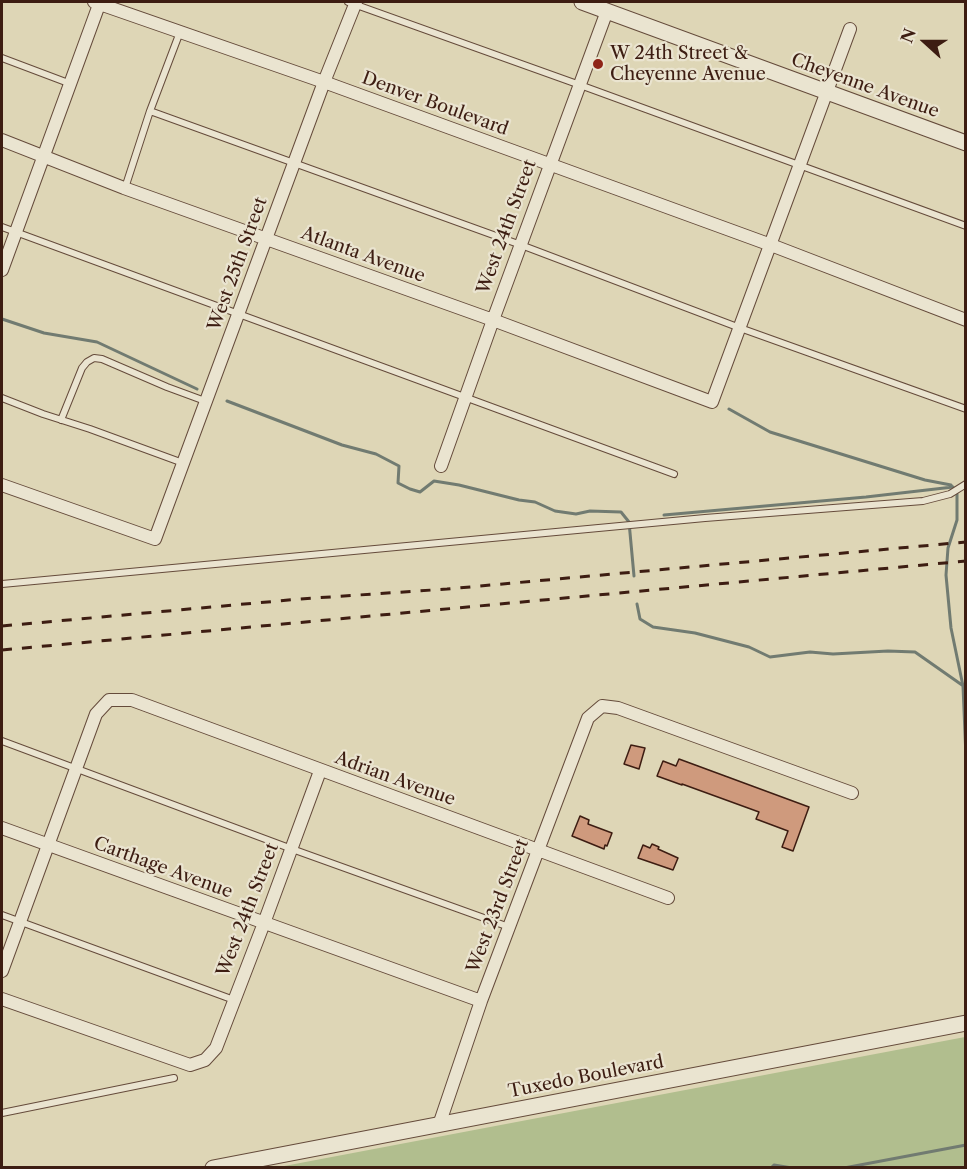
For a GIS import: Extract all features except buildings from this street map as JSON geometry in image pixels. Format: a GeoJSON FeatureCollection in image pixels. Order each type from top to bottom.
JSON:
{"type":"FeatureCollection","features":[{"type":"Feature","properties":{"kind":"street","name":"Denver Boulevard"},"geometry":{"type":"LineString","coordinates":[[98,2],[771,245],[966,320]]}},
{"type":"Feature","properties":{"kind":"street"},"geometry":{"type":"LineString","coordinates":[[2,270],[98,2]]}},
{"type":"Feature","properties":{"kind":"street","name":"West 25th Street"},"geometry":{"type":"LineString","coordinates":[[2,485],[155,539],[353,2]]}},
{"type":"Feature","properties":{"kind":"street","name":"Cheyenne Avenue"},"geometry":{"type":"LineString","coordinates":[[582,2],[608,6],[826,93],[966,143]]}},
{"type":"Feature","properties":{"kind":"street","name":"West 24th Street"},"geometry":{"type":"LineString","coordinates":[[441,466],[608,6]]}},
{"type":"Feature","properties":{"kind":"street"},"geometry":{"type":"LineString","coordinates":[[740,328],[850,29]]}},
{"type":"Feature","properties":{"kind":"street","name":"Atlanta Avenue"},"geometry":{"type":"LineString","coordinates":[[2,140],[124,188],[493,320],[712,402],[740,328]]}},
{"type":"Feature","properties":{"kind":"street","name":"Adrian Avenue"},"geometry":{"type":"LineString","coordinates":[[75,768],[96,714],[109,700],[132,700],[668,898]]}},
{"type":"Feature","properties":{"kind":"street","name":"West 23rd Street"},"geometry":{"type":"LineString","coordinates":[[439,1125],[481,1001],[588,718],[602,706],[618,708],[852,793]]}},
{"type":"Feature","properties":{"kind":"street"},"geometry":{"type":"LineString","coordinates":[[2,970],[75,768]]}},
{"type":"Feature","properties":{"kind":"street","name":"West 24th Street"},"geometry":{"type":"LineString","coordinates":[[2,999],[190,1065],[205,1060],[216,1048],[320,771]]}},
{"type":"Feature","properties":{"kind":"street","name":"Carthage Avenue"},"geometry":{"type":"LineString","coordinates":[[2,828],[481,1001]]}},
{"type":"Feature","properties":{"kind":"street","name":"Tuxedo Boulevard"},"geometry":{"type":"LineString","coordinates":[[213,1167],[966,1023]]}},
{"type":"Feature","properties":{"kind":"lane"},"geometry":{"type":"LineString","coordinates":[[353,2],[966,226]]}},
{"type":"Feature","properties":{"kind":"lane"},"geometry":{"type":"LineString","coordinates":[[124,188],[180,32]]}},
{"type":"Feature","properties":{"kind":"lane"},"geometry":{"type":"LineString","coordinates":[[2,58],[70,84]]}},
{"type":"Feature","properties":{"kind":"lane"},"geometry":{"type":"LineString","coordinates":[[150,111],[966,409]]}},
{"type":"Feature","properties":{"kind":"lane"},"geometry":{"type":"LineString","coordinates":[[2,227],[674,474]]}},
{"type":"Feature","properties":{"kind":"lane"},"geometry":{"type":"LineString","coordinates":[[61,420],[82,368],[94,358],[102,359],[207,402]]}},
{"type":"Feature","properties":{"kind":"lane"},"geometry":{"type":"LineString","coordinates":[[2,398],[184,463]]}},
{"type":"Feature","properties":{"kind":"lane"},"geometry":{"type":"LineString","coordinates":[[2,584],[738,515],[923,501],[950,494],[966,484]]}},
{"type":"Feature","properties":{"kind":"lane"},"geometry":{"type":"LineString","coordinates":[[2,741],[509,927]]}},
{"type":"Feature","properties":{"kind":"lane"},"geometry":{"type":"LineString","coordinates":[[2,915],[235,1000]]}},
{"type":"Feature","properties":{"kind":"lane"},"geometry":{"type":"LineString","coordinates":[[2,1113],[174,1078]]}},
{"type":"Feature","properties":{"kind":"green space"},"geometry":{"type":"Polygon","coordinates":[[[965,1037],[965,1167],[279,1167],[965,1037]]]}},
{"type":"Feature","properties":{"kind":"waterway"},"geometry":{"type":"LineString","coordinates":[[2,319],[44,333],[97,342],[197,389]]}},
{"type":"Feature","properties":{"kind":"waterway"},"geometry":{"type":"LineString","coordinates":[[227,401],[342,445],[376,454],[399,466],[398,483],[420,492],[434,481],[535,502],[555,511],[576,514],[590,511],[621,512],[629,522],[634,576]]}},
{"type":"Feature","properties":{"kind":"waterway"},"geometry":{"type":"LineString","coordinates":[[729,409],[770,432],[925,480],[951,485],[957,494],[957,520],[948,548],[946,575],[951,628],[963,686],[966,757]]}},
{"type":"Feature","properties":{"kind":"waterway"},"geometry":{"type":"LineString","coordinates":[[664,515],[953,487]]}},
{"type":"Feature","properties":{"kind":"waterway"},"geometry":{"type":"LineString","coordinates":[[637,604],[640,619],[653,627],[695,633],[749,647],[770,657],[810,652],[833,654],[915,652],[962,685]]}},
{"type":"Feature","properties":{"kind":"waterway"},"geometry":{"type":"LineString","coordinates":[[844,1168],[966,1145]]}},
{"type":"Feature","properties":{"kind":"waterway"},"geometry":{"type":"LineString","coordinates":[[771,1168],[774,1165],[792,1168]]}},
{"type":"Feature","properties":{"kind":"railway"},"geometry":{"type":"LineString","coordinates":[[2,626],[966,542]]}},
{"type":"Feature","properties":{"kind":"railway"},"geometry":{"type":"LineString","coordinates":[[2,650],[966,561]]}},
{"type":"Feature","properties":{"kind":"place","name":"W 24th Street & Cheyenne Avenue"},"geometry":{"type":"Point","coordinates":[598,64]}}]}
